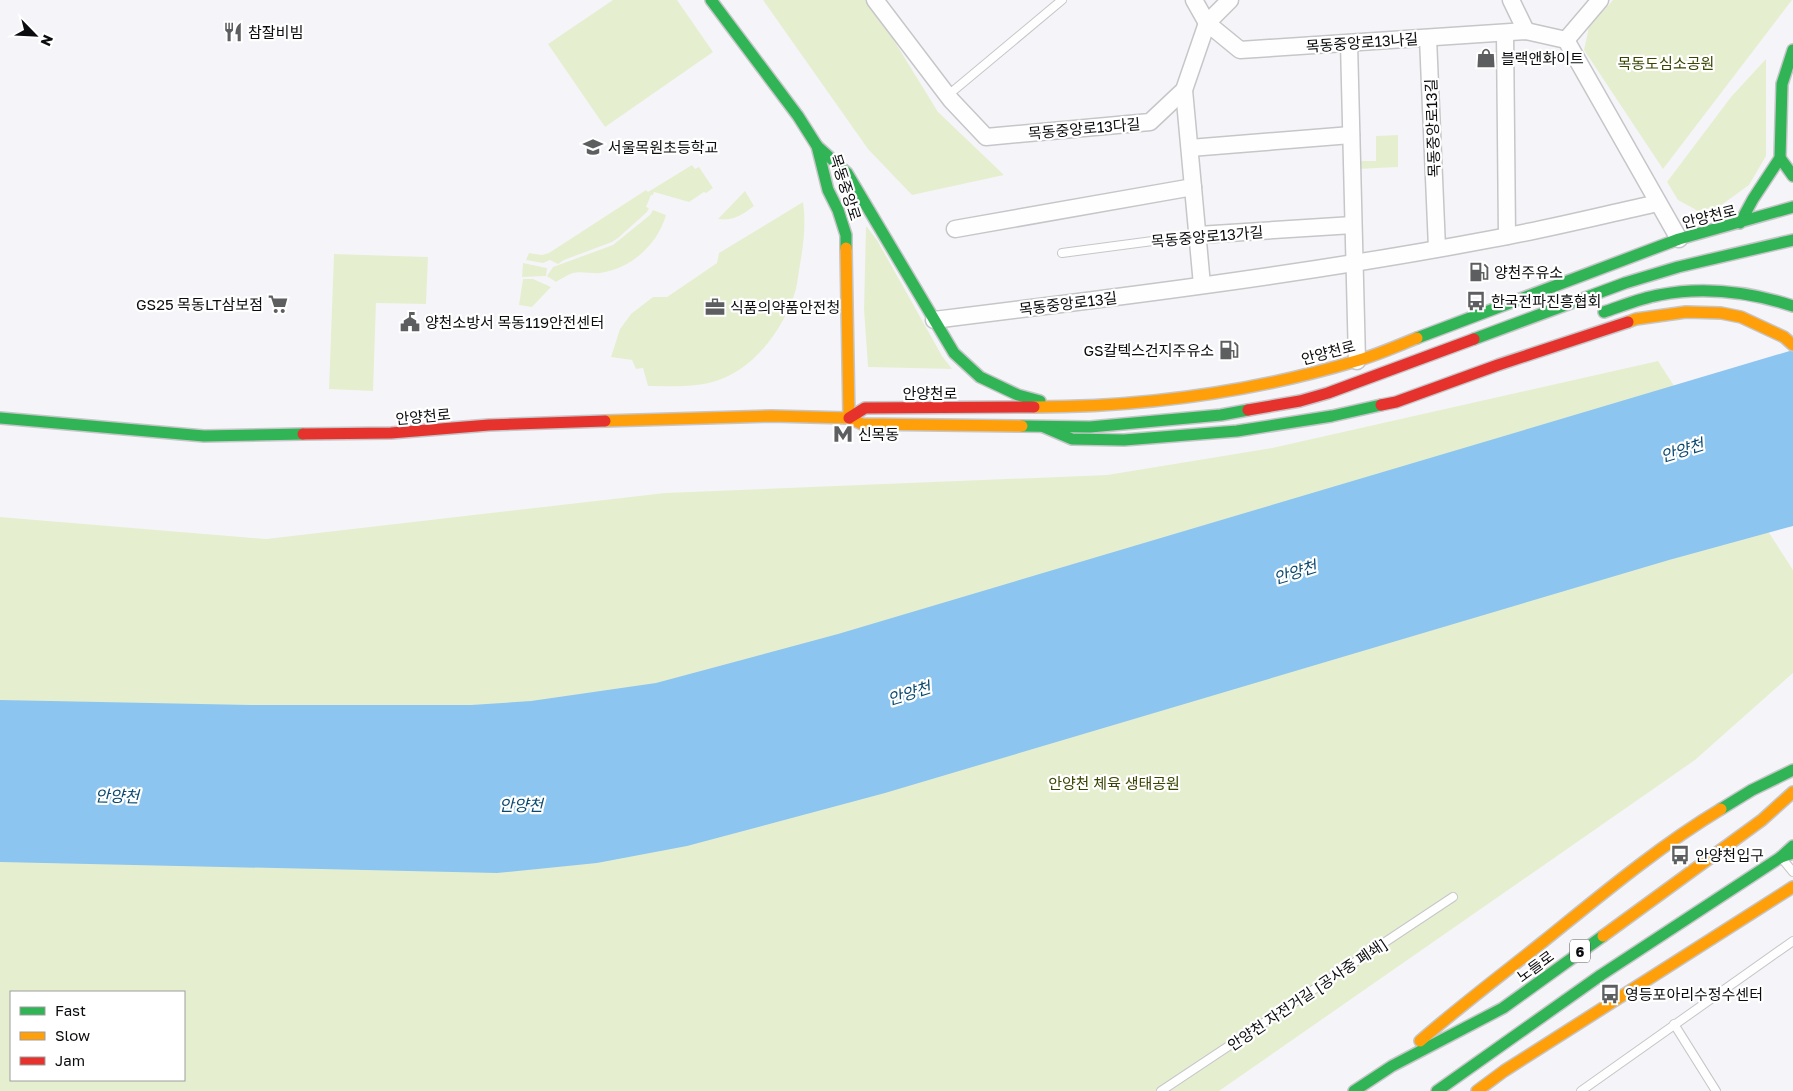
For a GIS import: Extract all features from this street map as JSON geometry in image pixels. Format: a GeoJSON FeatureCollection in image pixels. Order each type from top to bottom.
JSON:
{"type":"FeatureCollection","features":[{"type":"Feature","properties":{"kind":"main road","name":"목동중앙로"},"geometry":{"type":"LineString","coordinates":[[710,0],[798,116],[817,146],[828,190],[838,210],[846,235],[849,418]]}},
{"type":"Feature","properties":{"kind":"main road"},"geometry":{"type":"LineString","coordinates":[[1740,224],[1753,199],[1780,158],[1782,84],[1793,50]]}},
{"type":"Feature","properties":{"kind":"main road"},"geometry":{"type":"LineString","coordinates":[[817,146],[847,173],[954,353],[980,377],[1018,395],[1061,407]]}},
{"type":"Feature","properties":{"kind":"main road"},"geometry":{"type":"LineString","coordinates":[[1780,158],[1793,176]]}},
{"type":"Feature","properties":{"kind":"main road","name":"안양천로"},"geometry":{"type":"LineString","coordinates":[[849,418],[865,408],[1084,407],[1182,398],[1252,387],[1357,361],[1679,239],[1740,224],[1763,222],[1793,207]]}},
{"type":"Feature","properties":{"kind":"main road","name":"안양천로"},"geometry":{"type":"LineString","coordinates":[[0,418],[204,436],[391,433],[489,425],[771,416],[849,418],[862,424],[1090,427],[1222,415],[1300,401],[1328,393],[1626,283],[1678,267],[1793,240]]}},
{"type":"Feature","properties":{"kind":"main road"},"geometry":{"type":"LineString","coordinates":[[1678,267],[1695,254],[1712,247]]}},
{"type":"Feature","properties":{"kind":"main road"},"geometry":{"type":"LineString","coordinates":[[1592,316],[1659,295],[1699,290],[1756,295],[1793,306]]}},
{"type":"Feature","properties":{"kind":"main road"},"geometry":{"type":"LineString","coordinates":[[1044,427],[1072,439],[1124,440],[1237,431],[1366,409],[1428,391],[1498,365],[1636,319],[1660,314],[1686,312],[1741,317],[1784,337],[1793,345]]}},
{"type":"Feature","properties":{"kind":"main road"},"geometry":{"type":"LineString","coordinates":[[1222,415],[1249,419],[1319,410],[1378,396],[1456,368]]}},
{"type":"Feature","properties":{"kind":"main road"},"geometry":{"type":"LineString","coordinates":[[1392,1066],[1460,1006],[1494,981],[1608,888],[1709,816],[1752,790],[1793,770]]}},
{"type":"Feature","properties":{"kind":"main road","name":"노들로"},"geometry":{"type":"LineString","coordinates":[[1354,1091],[1392,1066],[1503,1008],[1762,820],[1793,792]]}},
{"type":"Feature","properties":{"kind":"main road","name":"6"},"geometry":{"type":"LineString","coordinates":[[1440,1090],[1601,975],[1781,857],[1793,846]]}},
{"type":"Feature","properties":{"kind":"main road"},"geometry":{"type":"LineString","coordinates":[[1781,857],[1793,853]]}},
{"type":"Feature","properties":{"kind":"main road"},"geometry":{"type":"LineString","coordinates":[[1477,1091],[1504,1071],[1793,887]]}},
{"type":"Feature","properties":{"kind":"street","name":"목동중앙로13다길"},"geometry":{"type":"LineString","coordinates":[[875,0],[947,96],[986,138],[1150,122],[1184,90],[1207,23]]}},
{"type":"Feature","properties":{"kind":"street","name":"목동중앙로13나길"},"geometry":{"type":"LineString","coordinates":[[1194,0],[1207,23],[1240,50],[1526,31],[1566,40]]}},
{"type":"Feature","properties":{"kind":"street"},"geometry":{"type":"LineString","coordinates":[[1207,23],[1230,0]]}},
{"type":"Feature","properties":{"kind":"street"},"geometry":{"type":"LineString","coordinates":[[1511,0],[1526,31]]}},
{"type":"Feature","properties":{"kind":"street"},"geometry":{"type":"LineString","coordinates":[[1600,0],[1566,40],[1679,239]]}},
{"type":"Feature","properties":{"kind":"street"},"geometry":{"type":"LineString","coordinates":[[1505,33],[1508,236]]}},
{"type":"Feature","properties":{"kind":"street","name":"목동중앙로13길"},"geometry":{"type":"LineString","coordinates":[[1428,38],[1437,248]]}},
{"type":"Feature","properties":{"kind":"street"},"geometry":{"type":"LineString","coordinates":[[1349,43],[1357,361]]}},
{"type":"Feature","properties":{"kind":"street"},"geometry":{"type":"LineString","coordinates":[[1184,90],[1202,286]]}},
{"type":"Feature","properties":{"kind":"street"},"geometry":{"type":"LineString","coordinates":[[1190,148],[1351,136]]}},
{"type":"Feature","properties":{"kind":"street"},"geometry":{"type":"LineString","coordinates":[[955,230],[1193,187]]}},
{"type":"Feature","properties":{"kind":"street","name":"목동중앙로13길"},"geometry":{"type":"LineString","coordinates":[[934,320],[1202,286],[1354,262],[1508,236],[1658,203]]}},
{"type":"Feature","properties":{"kind":"street","name":"목동중앙로13가길"},"geometry":{"type":"LineString","coordinates":[[1198,235],[1353,225]]}},
{"type":"Feature","properties":{"kind":"lane"},"geometry":{"type":"LineString","coordinates":[[947,96],[1062,0]]}},
{"type":"Feature","properties":{"kind":"lane","name":"목동중앙로13가길"},"geometry":{"type":"LineString","coordinates":[[1062,253],[1198,235]]}},
{"type":"Feature","properties":{"kind":"lane"},"geometry":{"type":"LineString","coordinates":[[1781,857],[1793,872]]}},
{"type":"Feature","properties":{"kind":"lane","name":"안양천 자전거길 [공사중 폐쇄]"},"geometry":{"type":"LineString","coordinates":[[1161,1091],[1453,897]]}},
{"type":"Feature","properties":{"kind":"lane"},"geometry":{"type":"LineString","coordinates":[[1581,1091],[1793,942]]}},
{"type":"Feature","properties":{"kind":"lane"},"geometry":{"type":"LineString","coordinates":[[1674,1024],[1716,1091]]}},
{"type":"Feature","properties":{"kind":"green space"},"geometry":{"type":"Polygon","coordinates":[[[613,0],[677,0],[713,52],[605,127],[548,44],[613,0]]]}},
{"type":"Feature","properties":{"kind":"green space"},"geometry":{"type":"Polygon","coordinates":[[[763,0],[869,0],[938,112],[1004,175],[912,195],[868,149],[763,0]]]}},
{"type":"Feature","properties":{"kind":"green space","name":"목동도심소공원"},"geometry":{"type":"Polygon","coordinates":[[[1613,0],[1792,0],[1663,169],[1584,50],[1589,27],[1613,0]]]}},
{"type":"Feature","properties":{"kind":"green space"},"geometry":{"type":"Polygon","coordinates":[[[1766,59],[1766,156],[1749,185],[1720,206],[1698,211],[1678,200],[1667,182],[1731,97],[1766,59]]]}},
{"type":"Feature","properties":{"kind":"green space"},"geometry":{"type":"Polygon","coordinates":[[[1398,135],[1398,167],[1358,169],[1358,161],[1376,161],[1376,136],[1398,135]]]}},
{"type":"Feature","properties":{"kind":"green space"},"geometry":{"type":"Polygon","coordinates":[[[692,165],[695,169],[699,167],[713,188],[706,193],[704,192],[689,202],[654,192],[646,207],[649,208],[647,212],[612,242],[558,264],[550,260],[543,263],[526,260],[529,253],[542,255],[549,253],[646,190],[648,192],[692,165]]]}},
{"type":"Feature","properties":{"kind":"green space"},"geometry":{"type":"Polygon","coordinates":[[[745,191],[754,206],[737,217],[718,219],[745,191]]]}},
{"type":"Feature","properties":{"kind":"green space"},"geometry":{"type":"Polygon","coordinates":[[[803,202],[803,244],[796,289],[776,332],[756,357],[730,375],[716,381],[699,385],[648,386],[643,368],[636,369],[632,360],[611,357],[620,329],[631,314],[653,297],[667,297],[717,263],[719,253],[803,202]]]}},
{"type":"Feature","properties":{"kind":"green space"},"geometry":{"type":"Polygon","coordinates":[[[653,210],[666,215],[662,226],[650,245],[632,261],[611,271],[573,273],[556,282],[547,276],[553,267],[613,245],[650,215],[653,210]]]}},
{"type":"Feature","properties":{"kind":"green space"},"geometry":{"type":"Polygon","coordinates":[[[866,226],[877,240],[942,356],[952,369],[868,367],[864,309],[866,226]]]}},
{"type":"Feature","properties":{"kind":"green space"},"geometry":{"type":"Polygon","coordinates":[[[334,254],[428,257],[426,304],[376,303],[373,391],[329,389],[334,254]]]}},
{"type":"Feature","properties":{"kind":"green space"},"geometry":{"type":"Polygon","coordinates":[[[523,263],[547,268],[546,276],[522,277],[523,263]]]}},
{"type":"Feature","properties":{"kind":"green space"},"geometry":{"type":"Polygon","coordinates":[[[523,279],[533,279],[551,287],[532,307],[519,305],[523,279]]]}},
{"type":"Feature","properties":{"kind":"green space","name":"안양천 체육 생태공원"},"geometry":{"type":"Polygon","coordinates":[[[1658,361],[1793,570],[1793,673],[1695,760],[1219,1091],[0,1091],[0,517],[266,539],[665,493],[1107,475],[1272,448],[1658,361]]]}},
{"type":"Feature","properties":{"kind":"water","name":"안양천"},"geometry":{"type":"Polygon","coordinates":[[[1793,350],[1793,526],[1669,560],[885,793],[687,846],[597,863],[497,873],[0,862],[0,700],[251,705],[471,705],[531,701],[656,683],[838,634],[1793,350]]]}},
{"type":"Feature","properties":{"kind":"traffic: fast"},"geometry":{"type":"LineString","coordinates":[[711,0],[798,116],[817,146],[828,190],[838,210],[846,235],[846,248]]}},
{"type":"Feature","properties":{"kind":"traffic: fast"},"geometry":{"type":"LineString","coordinates":[[1740,223],[1753,199],[1780,158],[1782,84],[1793,50]]}},
{"type":"Feature","properties":{"kind":"traffic: fast"},"geometry":{"type":"LineString","coordinates":[[817,146],[847,173],[954,353],[980,377],[1018,395],[1040,401]]}},
{"type":"Feature","properties":{"kind":"traffic: fast"},"geometry":{"type":"LineString","coordinates":[[1780,158],[1793,176]]}},
{"type":"Feature","properties":{"kind":"traffic: fast"},"geometry":{"type":"LineString","coordinates":[[1417,338],[1679,239],[1793,207]]}},
{"type":"Feature","properties":{"kind":"traffic: fast"},"geometry":{"type":"LineString","coordinates":[[1474,339],[1625,283],[1678,267],[1793,240]]}},
{"type":"Feature","properties":{"kind":"traffic: fast"},"geometry":{"type":"LineString","coordinates":[[1604,312],[1652,296],[1693,291],[1744,294],[1793,306]]}},
{"type":"Feature","properties":{"kind":"traffic: fast"},"geometry":{"type":"LineString","coordinates":[[1044,427],[1072,439],[1124,440],[1237,431],[1332,416],[1381,405]]}},
{"type":"Feature","properties":{"kind":"traffic: fast"},"geometry":{"type":"LineString","coordinates":[[1022,426],[1090,427],[1221,415],[1248,410]]}},
{"type":"Feature","properties":{"kind":"traffic: fast"},"geometry":{"type":"LineString","coordinates":[[0,418],[204,436],[303,434]]}},
{"type":"Feature","properties":{"kind":"traffic: fast"},"geometry":{"type":"LineString","coordinates":[[1721,809],[1752,790],[1793,770]]}},
{"type":"Feature","properties":{"kind":"traffic: fast"},"geometry":{"type":"LineString","coordinates":[[1437,1091],[1601,975],[1781,857],[1793,846]]}},
{"type":"Feature","properties":{"kind":"traffic: fast"},"geometry":{"type":"LineString","coordinates":[[1781,857],[1793,853]]}},
{"type":"Feature","properties":{"kind":"traffic: fast"},"geometry":{"type":"LineString","coordinates":[[1354,1091],[1392,1066],[1503,1008],[1603,936]]}},
{"type":"Feature","properties":{"kind":"traffic: slow"},"geometry":{"type":"LineString","coordinates":[[846,248],[849,418]]}},
{"type":"Feature","properties":{"kind":"traffic: slow"},"geometry":{"type":"LineString","coordinates":[[1628,322],[1636,319],[1686,312],[1721,313],[1741,317],[1784,337],[1793,345]]}},
{"type":"Feature","properties":{"kind":"traffic: slow"},"geometry":{"type":"LineString","coordinates":[[1034,407],[1156,401],[1237,389],[1317,372],[1356,361],[1417,338]]}},
{"type":"Feature","properties":{"kind":"traffic: slow"},"geometry":{"type":"LineString","coordinates":[[605,421],[771,416],[849,418],[862,424],[1022,426]]}},
{"type":"Feature","properties":{"kind":"traffic: slow"},"geometry":{"type":"LineString","coordinates":[[1603,936],[1762,820],[1793,792]]}},
{"type":"Feature","properties":{"kind":"traffic: slow"},"geometry":{"type":"LineString","coordinates":[[1420,1041],[1630,872],[1675,839],[1721,809]]}},
{"type":"Feature","properties":{"kind":"traffic: slow"},"geometry":{"type":"LineString","coordinates":[[1477,1091],[1504,1071],[1793,887]]}},
{"type":"Feature","properties":{"kind":"traffic: jam"},"geometry":{"type":"LineString","coordinates":[[1381,405],[1396,402],[1498,365],[1628,322]]}},
{"type":"Feature","properties":{"kind":"traffic: jam"},"geometry":{"type":"LineString","coordinates":[[1248,410],[1300,401],[1328,393],[1474,339]]}},
{"type":"Feature","properties":{"kind":"traffic: jam"},"geometry":{"type":"LineString","coordinates":[[849,418],[865,408],[1034,407]]}},
{"type":"Feature","properties":{"kind":"traffic: jam"},"geometry":{"type":"LineString","coordinates":[[303,434],[391,433],[489,425],[605,421]]}},
{"type":"Feature","properties":{"kind":"place","name":"참잘비빔"},"geometry":{"type":"Point","coordinates":[233,32]}},
{"type":"Feature","properties":{"kind":"place","name":"블랙앤화이트"},"geometry":{"type":"Point","coordinates":[1486,58]}},
{"type":"Feature","properties":{"kind":"place","name":"서울목원초등학교"},"geometry":{"type":"Point","coordinates":[593,147]}},
{"type":"Feature","properties":{"kind":"place","name":"양천주유소"},"geometry":{"type":"Point","coordinates":[1479,272]}},
{"type":"Feature","properties":{"kind":"place","name":"한국전파진흥협회"},"geometry":{"type":"Point","coordinates":[1476,301]}},
{"type":"Feature","properties":{"kind":"place","name":"GS25 목동LT삼보점"},"geometry":{"type":"Point","coordinates":[278,304]}},
{"type":"Feature","properties":{"kind":"place","name":"식품의약품안전청"},"geometry":{"type":"Point","coordinates":[715,307]}},
{"type":"Feature","properties":{"kind":"place","name":"양천소방서 목동119안전센터"},"geometry":{"type":"Point","coordinates":[410,322]}},
{"type":"Feature","properties":{"kind":"place","name":"GS칼텍스건지주유소"},"geometry":{"type":"Point","coordinates":[1229,350]}},
{"type":"Feature","properties":{"kind":"place","name":"신목동"},"geometry":{"type":"Point","coordinates":[843,434]}},
{"type":"Feature","properties":{"kind":"place","name":"안양천입구"},"geometry":{"type":"Point","coordinates":[1680,855]}},
{"type":"Feature","properties":{"kind":"place","name":"영등포아리수정수센터"},"geometry":{"type":"Point","coordinates":[1610,994]}}]}
